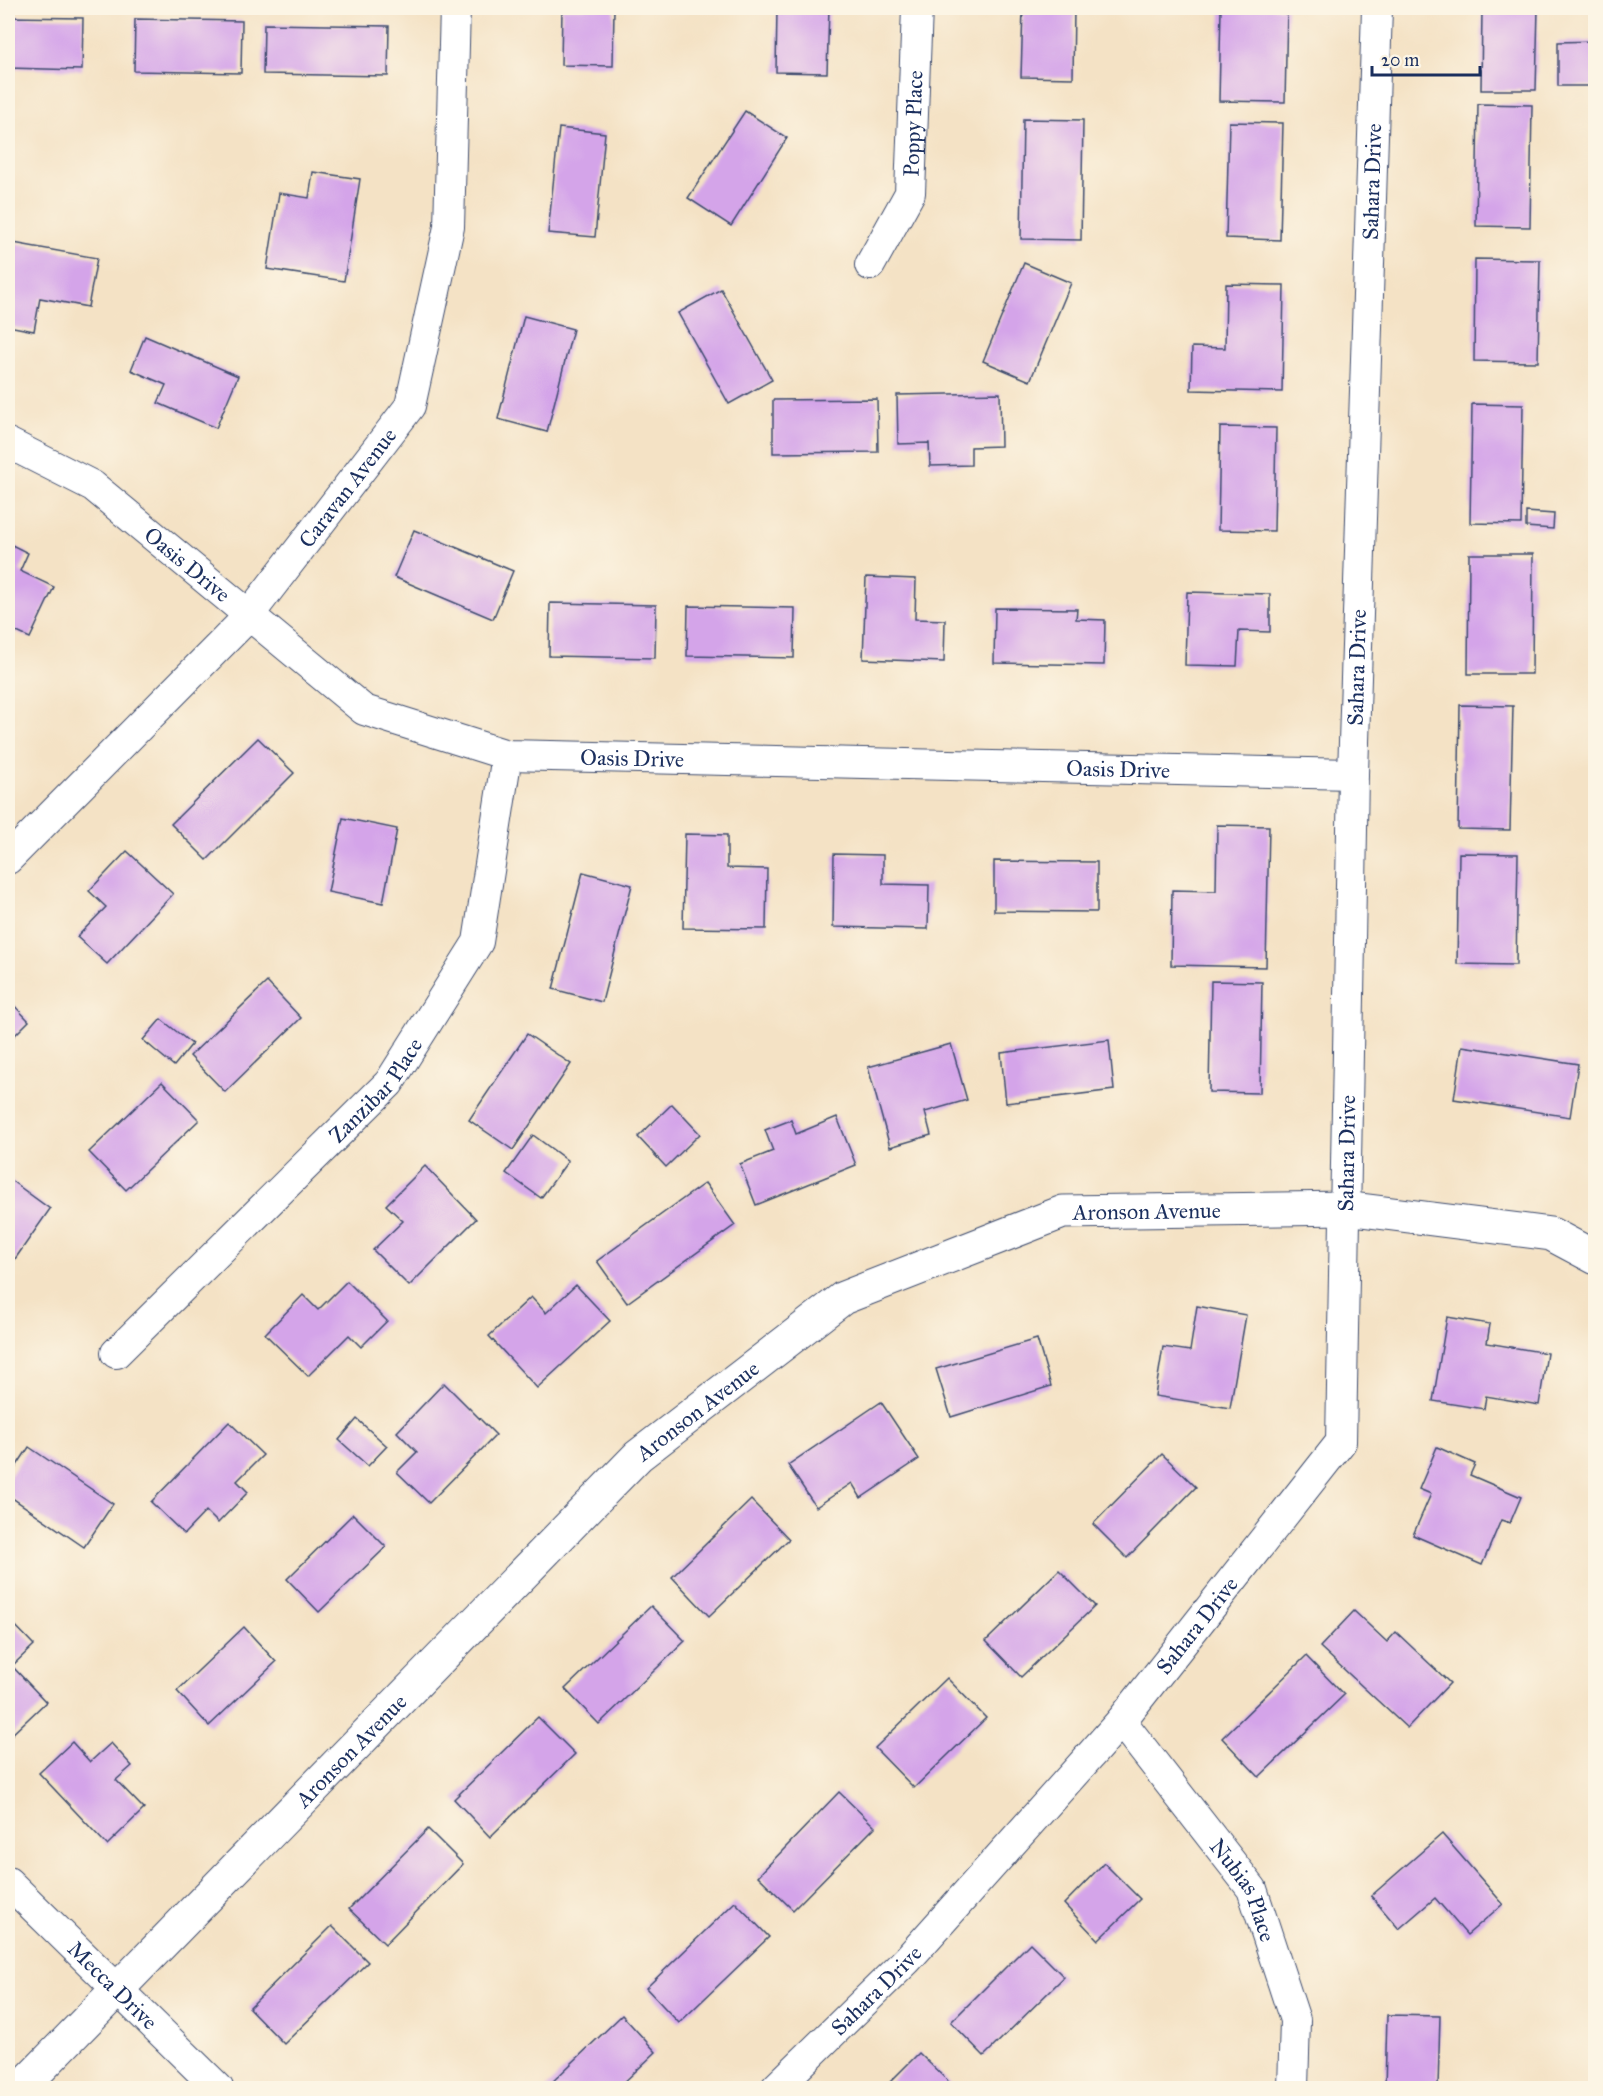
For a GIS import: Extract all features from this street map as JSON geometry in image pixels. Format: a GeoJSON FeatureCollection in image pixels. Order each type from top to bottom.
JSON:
{"type":"FeatureCollection","features":[{"type":"Feature","properties":{"kind":"main road","name":"Aronson Avenue"},"geometry":{"type":"LineString","coordinates":[[21,2088],[638,1456],[843,1298],[1063,1212],[1345,1208],[1551,1234],[1596,1258]]}},
{"type":"Feature","properties":{"kind":"street","name":"Caravan Avenue"},"geometry":{"type":"LineString","coordinates":[[8,859],[249,614],[410,406],[449,227],[455,8]]}},
{"type":"Feature","properties":{"kind":"street","name":"Poppy Place"},"geometry":{"type":"LineString","coordinates":[[870,265],[910,193],[917,8]]}},
{"type":"Feature","properties":{"kind":"street","name":"Sahara Drive"},"geometry":{"type":"LineString","coordinates":[[776,2088],[907,1960],[1121,1720],[1341,1442],[1353,774],[1377,8]]}},
{"type":"Feature","properties":{"kind":"street","name":"Oasis Drive"},"geometry":{"type":"LineString","coordinates":[[8,443],[93,486],[364,710],[507,755],[1353,774]]}},
{"type":"Feature","properties":{"kind":"street","name":"Zanzibar Place"},"geometry":{"type":"LineString","coordinates":[[116,1353],[389,1083],[478,942],[507,755]]}},
{"type":"Feature","properties":{"kind":"street","name":"Nubias Place"},"geometry":{"type":"LineString","coordinates":[[1121,1720],[1252,1889],[1295,2020],[1293,2088]]}},
{"type":"Feature","properties":{"kind":"street","name":"Mecca Drive"},"geometry":{"type":"LineString","coordinates":[[8,1882],[218,2088]]}},
{"type":"Feature","properties":{"kind":"building"},"geometry":{"type":"Polygon","coordinates":[[[562,8],[614,8],[613,66],[561,65],[562,8]]]}},
{"type":"Feature","properties":{"kind":"building"},"geometry":{"type":"Polygon","coordinates":[[[777,8],[829,8],[827,73],[776,72],[777,8]]]}},
{"type":"Feature","properties":{"kind":"building"},"geometry":{"type":"Polygon","coordinates":[[[1023,8],[1074,8],[1073,78],[1021,77],[1023,8]]]}},
{"type":"Feature","properties":{"kind":"building"},"geometry":{"type":"Polygon","coordinates":[[[1221,8],[1287,8],[1285,102],[1219,101],[1221,8]]]}},
{"type":"Feature","properties":{"kind":"building"},"geometry":{"type":"Polygon","coordinates":[[[1482,8],[1538,8],[1536,90],[1481,90],[1482,8]]]}},
{"type":"Feature","properties":{"kind":"building"},"geometry":{"type":"Polygon","coordinates":[[[8,17],[83,18],[82,70],[8,68],[8,17]]]}},
{"type":"Feature","properties":{"kind":"building"},"geometry":{"type":"Polygon","coordinates":[[[135,19],[242,21],[241,73],[134,71],[135,19]]]}},
{"type":"Feature","properties":{"kind":"building"},"geometry":{"type":"Polygon","coordinates":[[[264,24],[389,26],[388,76],[263,74],[264,24]]]}},
{"type":"Feature","properties":{"kind":"building"},"geometry":{"type":"Polygon","coordinates":[[[1596,41],[1596,86],[1558,86],[1558,42],[1596,41]]]}},
{"type":"Feature","properties":{"kind":"building"},"geometry":{"type":"Polygon","coordinates":[[[1478,104],[1532,105],[1530,227],[1476,226],[1478,104]]]}},
{"type":"Feature","properties":{"kind":"building"},"geometry":{"type":"Polygon","coordinates":[[[745,111],[787,138],[731,226],[688,198],[745,111]]]}},
{"type":"Feature","properties":{"kind":"building"},"geometry":{"type":"Polygon","coordinates":[[[1023,119],[1083,120],[1081,240],[1021,239],[1023,119]]]}},
{"type":"Feature","properties":{"kind":"building"},"geometry":{"type":"Polygon","coordinates":[[[1229,122],[1283,123],[1280,240],[1226,238],[1229,122]]]}},
{"type":"Feature","properties":{"kind":"building"},"geometry":{"type":"Polygon","coordinates":[[[559,128],[605,133],[595,237],[548,233],[559,128]]]}},
{"type":"Feature","properties":{"kind":"building"},"geometry":{"type":"Polygon","coordinates":[[[313,172],[360,179],[344,281],[267,269],[279,193],[309,198],[313,172]]]}},
{"type":"Feature","properties":{"kind":"building"},"geometry":{"type":"Polygon","coordinates":[[[8,242],[97,258],[88,307],[40,298],[34,331],[8,326],[8,242]]]}},
{"type":"Feature","properties":{"kind":"building"},"geometry":{"type":"Polygon","coordinates":[[[1475,259],[1540,260],[1538,362],[1474,361],[1475,259]]]}},
{"type":"Feature","properties":{"kind":"building"},"geometry":{"type":"Polygon","coordinates":[[[1024,263],[1071,283],[1030,381],[983,361],[1024,263]]]}},
{"type":"Feature","properties":{"kind":"building"},"geometry":{"type":"Polygon","coordinates":[[[1226,284],[1284,285],[1282,392],[1191,390],[1192,347],[1225,348],[1226,284]]]}},
{"type":"Feature","properties":{"kind":"building"},"geometry":{"type":"Polygon","coordinates":[[[721,289],[772,380],[729,404],[678,313],[721,289]]]}},
{"type":"Feature","properties":{"kind":"building"},"geometry":{"type":"Polygon","coordinates":[[[524,316],[573,329],[547,432],[498,419],[524,316]]]}},
{"type":"Feature","properties":{"kind":"building"},"geometry":{"type":"Polygon","coordinates":[[[145,336],[238,376],[216,428],[158,403],[166,385],[131,370],[145,336]]]}},
{"type":"Feature","properties":{"kind":"building"},"geometry":{"type":"Polygon","coordinates":[[[1000,393],[1001,446],[971,447],[971,465],[930,466],[929,443],[898,444],[897,395],[1000,393]]]}},
{"type":"Feature","properties":{"kind":"building"},"geometry":{"type":"Polygon","coordinates":[[[877,399],[878,452],[773,453],[773,400],[877,399]]]}},
{"type":"Feature","properties":{"kind":"building"},"geometry":{"type":"Polygon","coordinates":[[[1472,404],[1523,405],[1521,524],[1470,523],[1472,404]]]}},
{"type":"Feature","properties":{"kind":"building"},"geometry":{"type":"Polygon","coordinates":[[[1220,427],[1276,428],[1274,531],[1218,530],[1220,427]]]}},
{"type":"Feature","properties":{"kind":"building"},"geometry":{"type":"Polygon","coordinates":[[[1526,512],[1554,514],[1553,529],[1526,527],[1526,512]]]}},
{"type":"Feature","properties":{"kind":"building"},"geometry":{"type":"Polygon","coordinates":[[[414,530],[513,571],[493,619],[394,577],[414,530]]]}},
{"type":"Feature","properties":{"kind":"building"},"geometry":{"type":"Polygon","coordinates":[[[8,543],[28,553],[20,571],[54,587],[30,638],[8,628],[8,543]]]}},
{"type":"Feature","properties":{"kind":"building"},"geometry":{"type":"Polygon","coordinates":[[[1469,554],[1533,554],[1532,674],[1468,674],[1469,554]]]}},
{"type":"Feature","properties":{"kind":"building"},"geometry":{"type":"Polygon","coordinates":[[[866,577],[916,579],[915,619],[945,620],[944,662],[863,659],[866,577]]]}},
{"type":"Feature","properties":{"kind":"building"},"geometry":{"type":"Polygon","coordinates":[[[1187,592],[1270,594],[1270,632],[1239,631],[1237,666],[1185,665],[1187,592]]]}},
{"type":"Feature","properties":{"kind":"building"},"geometry":{"type":"Polygon","coordinates":[[[550,603],[656,605],[655,658],[549,656],[550,603]]]}},
{"type":"Feature","properties":{"kind":"building"},"geometry":{"type":"Polygon","coordinates":[[[688,606],[795,608],[794,658],[687,656],[688,606]]]}},
{"type":"Feature","properties":{"kind":"building"},"geometry":{"type":"Polygon","coordinates":[[[995,608],[1077,609],[1076,619],[1105,620],[1104,665],[994,663],[995,608]]]}},
{"type":"Feature","properties":{"kind":"building"},"geometry":{"type":"Polygon","coordinates":[[[1460,705],[1513,706],[1510,830],[1458,829],[1460,705]]]}},
{"type":"Feature","properties":{"kind":"building"},"geometry":{"type":"Polygon","coordinates":[[[258,738],[294,773],[207,860],[171,824],[258,738]]]}},
{"type":"Feature","properties":{"kind":"building"},"geometry":{"type":"Polygon","coordinates":[[[343,818],[397,829],[383,903],[328,892],[343,818]]]}},
{"type":"Feature","properties":{"kind":"building"},"geometry":{"type":"Polygon","coordinates":[[[1217,825],[1269,826],[1266,967],[1171,965],[1172,890],[1216,891],[1217,825]]]}},
{"type":"Feature","properties":{"kind":"building"},"geometry":{"type":"Polygon","coordinates":[[[685,834],[727,835],[727,868],[767,869],[766,929],[683,928],[685,834]]]}},
{"type":"Feature","properties":{"kind":"building"},"geometry":{"type":"Polygon","coordinates":[[[127,851],[173,894],[107,964],[77,937],[106,907],[89,891],[127,851]]]}},
{"type":"Feature","properties":{"kind":"building"},"geometry":{"type":"Polygon","coordinates":[[[1459,853],[1518,854],[1516,965],[1457,964],[1459,853]]]}},
{"type":"Feature","properties":{"kind":"building"},"geometry":{"type":"Polygon","coordinates":[[[834,854],[883,855],[883,884],[929,885],[928,929],[833,927],[834,854]]]}},
{"type":"Feature","properties":{"kind":"building"},"geometry":{"type":"Polygon","coordinates":[[[994,861],[1097,862],[1097,912],[994,911],[994,861]]]}},
{"type":"Feature","properties":{"kind":"building"},"geometry":{"type":"Polygon","coordinates":[[[583,872],[632,885],[602,1002],[553,989],[583,872]]]}},
{"type":"Feature","properties":{"kind":"building"},"geometry":{"type":"Polygon","coordinates":[[[1211,981],[1262,982],[1260,1093],[1209,1092],[1211,981]]]}},
{"type":"Feature","properties":{"kind":"building"},"geometry":{"type":"Polygon","coordinates":[[[267,982],[301,1018],[225,1092],[190,1056],[267,982]]]}},
{"type":"Feature","properties":{"kind":"building"},"geometry":{"type":"Polygon","coordinates":[[[8,999],[29,1021],[8,1042],[8,999]]]}},
{"type":"Feature","properties":{"kind":"building"},"geometry":{"type":"Polygon","coordinates":[[[161,1019],[192,1044],[174,1066],[143,1040],[161,1019]]]}},
{"type":"Feature","properties":{"kind":"building"},"geometry":{"type":"Polygon","coordinates":[[[527,1034],[571,1064],[513,1150],[469,1120],[527,1034]]]}},
{"type":"Feature","properties":{"kind":"building"},"geometry":{"type":"Polygon","coordinates":[[[1109,1040],[1114,1090],[1006,1103],[1001,1053],[1109,1040]]]}},
{"type":"Feature","properties":{"kind":"building"},"geometry":{"type":"Polygon","coordinates":[[[951,1044],[967,1100],[925,1112],[931,1135],[890,1147],[868,1067],[951,1044]]]}},
{"type":"Feature","properties":{"kind":"building"},"geometry":{"type":"Polygon","coordinates":[[[1462,1046],[1578,1064],[1570,1117],[1454,1099],[1462,1046]]]}},
{"type":"Feature","properties":{"kind":"building"},"geometry":{"type":"Polygon","coordinates":[[[162,1082],[199,1120],[126,1190],[89,1152],[162,1082]]]}},
{"type":"Feature","properties":{"kind":"building"},"geometry":{"type":"Polygon","coordinates":[[[672,1104],[700,1134],[666,1167],[638,1137],[672,1104]]]}},
{"type":"Feature","properties":{"kind":"building"},"geometry":{"type":"Polygon","coordinates":[[[837,1117],[856,1165],[756,1205],[740,1164],[773,1151],[765,1130],[791,1120],[796,1134],[837,1117]]]}},
{"type":"Feature","properties":{"kind":"building"},"geometry":{"type":"Polygon","coordinates":[[[533,1135],[568,1161],[541,1198],[506,1173],[533,1135]]]}},
{"type":"Feature","properties":{"kind":"building"},"geometry":{"type":"Polygon","coordinates":[[[425,1166],[476,1219],[409,1286],[373,1250],[403,1221],[386,1205],[425,1166]]]}},
{"type":"Feature","properties":{"kind":"building"},"geometry":{"type":"Polygon","coordinates":[[[9,1179],[50,1209],[8,1269],[8,1181],[9,1179]]]}},
{"type":"Feature","properties":{"kind":"building"},"geometry":{"type":"Polygon","coordinates":[[[705,1183],[735,1225],[627,1303],[597,1261],[705,1183]]]}},
{"type":"Feature","properties":{"kind":"building"},"geometry":{"type":"Polygon","coordinates":[[[347,1281],[387,1321],[361,1347],[349,1335],[308,1376],[265,1334],[303,1295],[318,1310],[347,1281]]]}},
{"type":"Feature","properties":{"kind":"building"},"geometry":{"type":"Polygon","coordinates":[[[576,1285],[610,1321],[537,1388],[489,1336],[531,1297],[546,1313],[576,1285]]]}},
{"type":"Feature","properties":{"kind":"building"},"geometry":{"type":"Polygon","coordinates":[[[1197,1306],[1246,1315],[1230,1408],[1155,1396],[1163,1347],[1190,1351],[1197,1306]]]}},
{"type":"Feature","properties":{"kind":"building"},"geometry":{"type":"Polygon","coordinates":[[[1447,1317],[1490,1324],[1487,1343],[1547,1353],[1539,1405],[1486,1396],[1484,1409],[1433,1401],[1447,1317]]]}},
{"type":"Feature","properties":{"kind":"building"},"geometry":{"type":"Polygon","coordinates":[[[1037,1339],[1051,1386],[951,1417],[936,1369],[1037,1339]]]}},
{"type":"Feature","properties":{"kind":"building"},"geometry":{"type":"Polygon","coordinates":[[[444,1383],[496,1435],[429,1503],[397,1472],[417,1452],[397,1432],[444,1383]]]}},
{"type":"Feature","properties":{"kind":"building"},"geometry":{"type":"Polygon","coordinates":[[[881,1402],[919,1459],[861,1498],[852,1483],[816,1507],[788,1465],[881,1402]]]}},
{"type":"Feature","properties":{"kind":"building"},"geometry":{"type":"Polygon","coordinates":[[[357,1419],[387,1446],[368,1466],[339,1440],[357,1419]]]}},
{"type":"Feature","properties":{"kind":"building"},"geometry":{"type":"Polygon","coordinates":[[[229,1422],[263,1455],[237,1481],[248,1492],[218,1523],[206,1511],[184,1534],[151,1502],[229,1422]]]}},
{"type":"Feature","properties":{"kind":"building"},"geometry":{"type":"Polygon","coordinates":[[[29,1447],[113,1504],[84,1547],[8,1495],[8,1479],[29,1447]]]}},
{"type":"Feature","properties":{"kind":"building"},"geometry":{"type":"Polygon","coordinates":[[[1437,1447],[1475,1464],[1470,1475],[1521,1497],[1510,1523],[1501,1520],[1482,1565],[1413,1535],[1431,1494],[1419,1489],[1437,1447]]]}},
{"type":"Feature","properties":{"kind":"building"},"geometry":{"type":"Polygon","coordinates":[[[1162,1454],[1196,1487],[1127,1558],[1093,1524],[1162,1454]]]}},
{"type":"Feature","properties":{"kind":"building"},"geometry":{"type":"Polygon","coordinates":[[[751,1500],[789,1539],[709,1616],[672,1577],[751,1500]]]}},
{"type":"Feature","properties":{"kind":"building"},"geometry":{"type":"Polygon","coordinates":[[[353,1514],[386,1547],[319,1612],[287,1579],[353,1514]]]}},
{"type":"Feature","properties":{"kind":"building"},"geometry":{"type":"Polygon","coordinates":[[[1059,1570],[1095,1606],[1021,1677],[986,1641],[1059,1570]]]}},
{"type":"Feature","properties":{"kind":"building"},"geometry":{"type":"Polygon","coordinates":[[[651,1606],[685,1641],[599,1724],[565,1689],[651,1606]]]}},
{"type":"Feature","properties":{"kind":"building"},"geometry":{"type":"Polygon","coordinates":[[[1354,1611],[1387,1642],[1396,1632],[1450,1683],[1407,1728],[1320,1647],[1354,1611]]]}},
{"type":"Feature","properties":{"kind":"building"},"geometry":{"type":"Polygon","coordinates":[[[10,1620],[34,1645],[12,1666],[46,1702],[8,1738],[8,1621],[10,1620]]]}},
{"type":"Feature","properties":{"kind":"building"},"geometry":{"type":"Polygon","coordinates":[[[244,1627],[276,1662],[209,1726],[177,1691],[244,1627]]]}},
{"type":"Feature","properties":{"kind":"building"},"geometry":{"type":"Polygon","coordinates":[[[1306,1656],[1344,1695],[1259,1777],[1222,1738],[1306,1656]]]}},
{"type":"Feature","properties":{"kind":"building"},"geometry":{"type":"Polygon","coordinates":[[[947,1678],[986,1718],[914,1788],[875,1748],[947,1678]]]}},
{"type":"Feature","properties":{"kind":"building"},"geometry":{"type":"Polygon","coordinates":[[[538,1717],[575,1754],[490,1837],[454,1799],[538,1717]]]}},
{"type":"Feature","properties":{"kind":"building"},"geometry":{"type":"Polygon","coordinates":[[[72,1742],[90,1762],[111,1743],[132,1766],[116,1780],[144,1809],[107,1845],[39,1773],[72,1742]]]}},
{"type":"Feature","properties":{"kind":"building"},"geometry":{"type":"Polygon","coordinates":[[[839,1792],[875,1827],[793,1910],[758,1876],[839,1792]]]}},
{"type":"Feature","properties":{"kind":"building"},"geometry":{"type":"Polygon","coordinates":[[[428,1829],[463,1864],[385,1944],[349,1909],[428,1829]]]}},
{"type":"Feature","properties":{"kind":"building"},"geometry":{"type":"Polygon","coordinates":[[[1442,1834],[1503,1904],[1467,1935],[1435,1898],[1399,1929],[1371,1896],[1442,1834]]]}},
{"type":"Feature","properties":{"kind":"building"},"geometry":{"type":"Polygon","coordinates":[[[1104,1863],[1140,1899],[1098,1940],[1064,1904],[1104,1863]]]}},
{"type":"Feature","properties":{"kind":"building"},"geometry":{"type":"Polygon","coordinates":[[[735,1902],[769,1937],[679,2023],[646,1988],[735,1902]]]}},
{"type":"Feature","properties":{"kind":"building"},"geometry":{"type":"Polygon","coordinates":[[[332,1926],[368,1962],[284,2044],[249,2008],[332,1926]]]}},
{"type":"Feature","properties":{"kind":"building"},"geometry":{"type":"Polygon","coordinates":[[[1030,1943],[1064,1977],[984,2056],[951,2022],[1030,1943]]]}},
{"type":"Feature","properties":{"kind":"building"},"geometry":{"type":"Polygon","coordinates":[[[622,2015],[656,2052],[618,2088],[546,2088],[622,2015]]]}},
{"type":"Feature","properties":{"kind":"building"},"geometry":{"type":"Polygon","coordinates":[[[1387,2015],[1440,2016],[1438,2088],[1385,2088],[1387,2015]]]}},
{"type":"Feature","properties":{"kind":"building"},"geometry":{"type":"Polygon","coordinates":[[[919,2053],[955,2088],[884,2088],[919,2053]]]}}]}
